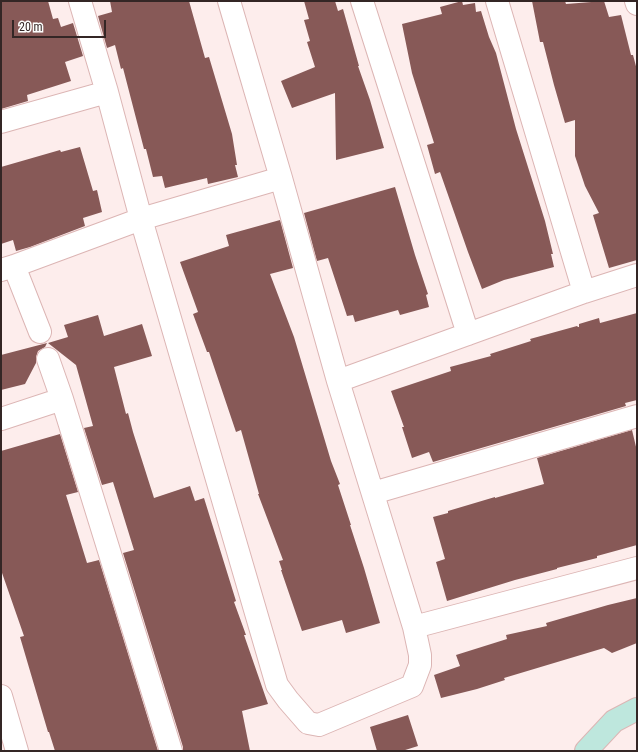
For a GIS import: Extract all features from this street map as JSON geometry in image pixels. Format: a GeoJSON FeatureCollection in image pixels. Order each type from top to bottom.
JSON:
{"type":"FeatureCollection","features":[{"type":"Feature","properties":{"kind":"street"},"geometry":{"type":"LineString","coordinates":[[80,1],[107,92],[141,219],[277,685],[308,723],[320,725],[412,686],[420,665],[420,655],[414,627],[338,381],[229,1]]}},
{"type":"Feature","properties":{"kind":"street"},"geometry":{"type":"LineString","coordinates":[[362,1],[468,334]]}},
{"type":"Feature","properties":{"kind":"street"},"geometry":{"type":"LineString","coordinates":[[497,1],[584,292]]}},
{"type":"Feature","properties":{"kind":"street"},"geometry":{"type":"LineString","coordinates":[[1,122],[107,92]]}},
{"type":"Feature","properties":{"kind":"street"},"geometry":{"type":"LineString","coordinates":[[40,332],[7,268],[141,219],[281,178]]}},
{"type":"Feature","properties":{"kind":"street"},"geometry":{"type":"LineString","coordinates":[[338,381],[584,292],[637,275]]}},
{"type":"Feature","properties":{"kind":"street"},"geometry":{"type":"LineString","coordinates":[[48,359],[62,399],[171,751]]}},
{"type":"Feature","properties":{"kind":"street"},"geometry":{"type":"LineString","coordinates":[[1,419],[62,399]]}},
{"type":"Feature","properties":{"kind":"street"},"geometry":{"type":"LineString","coordinates":[[373,493],[637,416]]}},
{"type":"Feature","properties":{"kind":"street"},"geometry":{"type":"LineString","coordinates":[[414,627],[637,568]]}},
{"type":"Feature","properties":{"kind":"street"},"geometry":{"type":"LineString","coordinates":[[1,696],[17,751]]}},
{"type":"Feature","properties":{"kind":"street"},"geometry":{"type":"LineString","coordinates":[[586,751],[614,721],[637,709]]}},
{"type":"Feature","properties":{"kind":"building"},"geometry":{"type":"Polygon","coordinates":[[[1,1],[48,1],[53,19],[58,18],[61,27],[73,23],[83,56],[65,62],[71,81],[27,95],[28,101],[1,109],[1,1]]]}},
{"type":"Feature","properties":{"kind":"building"},"geometry":{"type":"Polygon","coordinates":[[[110,1],[189,1],[205,58],[209,57],[232,134],[237,165],[235,165],[238,177],[208,184],[207,178],[165,188],[162,176],[153,177],[146,149],[144,149],[123,68],[121,69],[115,45],[107,48],[98,16],[112,12],[110,1]]]}},
{"type":"Feature","properties":{"kind":"building"},"geometry":{"type":"Polygon","coordinates":[[[304,1],[335,1],[338,11],[343,9],[358,66],[384,148],[336,160],[335,93],[292,108],[281,81],[315,67],[307,42],[310,41],[304,20],[309,19],[304,1]]]}},
{"type":"Feature","properties":{"kind":"building"},"geometry":{"type":"Polygon","coordinates":[[[462,1],[463,5],[475,3],[476,12],[481,11],[489,37],[496,53],[516,129],[545,221],[553,254],[551,254],[554,267],[504,280],[482,289],[440,172],[435,174],[427,145],[434,143],[412,73],[402,24],[442,14],[440,7],[462,1]]]}},
{"type":"Feature","properties":{"kind":"building"},"geometry":{"type":"Polygon","coordinates":[[[532,1],[565,1],[566,4],[604,1],[609,17],[621,15],[631,55],[633,55],[637,70],[637,260],[609,268],[593,215],[599,213],[585,186],[575,156],[575,120],[565,123],[543,42],[540,42],[532,1]]]}},
{"type":"Feature","properties":{"kind":"building"},"geometry":{"type":"Polygon","coordinates":[[[80,147],[93,191],[97,190],[102,212],[83,218],[85,226],[30,247],[16,251],[13,240],[1,244],[1,167],[60,150],[61,152],[80,147]]]}},
{"type":"Feature","properties":{"kind":"building"},"geometry":{"type":"Polygon","coordinates":[[[395,187],[428,294],[426,295],[429,307],[400,315],[398,310],[355,322],[353,315],[347,316],[328,258],[317,261],[304,213],[395,187]]]}},
{"type":"Feature","properties":{"kind":"building"},"geometry":{"type":"Polygon","coordinates":[[[280,220],[293,268],[270,274],[294,337],[331,461],[340,484],[338,485],[380,623],[346,633],[342,620],[302,631],[281,570],[279,561],[283,560],[258,494],[241,430],[236,432],[209,352],[207,352],[193,314],[198,312],[180,262],[229,246],[226,235],[280,220]]]}},
{"type":"Feature","properties":{"kind":"building"},"geometry":{"type":"Polygon","coordinates":[[[637,313],[637,400],[625,403],[626,406],[433,462],[429,452],[412,458],[402,427],[404,427],[391,391],[451,371],[450,367],[491,356],[490,354],[531,341],[530,339],[577,326],[579,327],[579,324],[599,318],[600,323],[637,313]]]}},
{"type":"Feature","properties":{"kind":"building"},"geometry":{"type":"Polygon","coordinates":[[[98,315],[104,336],[142,324],[152,356],[114,367],[126,414],[128,413],[154,498],[190,486],[195,501],[204,498],[236,601],[234,602],[246,635],[244,635],[268,704],[242,711],[250,751],[183,751],[123,553],[134,550],[113,482],[102,485],[84,428],[93,426],[76,365],[48,343],[68,337],[64,325],[98,315]]]}},
{"type":"Feature","properties":{"kind":"building"},"geometry":{"type":"Polygon","coordinates":[[[47,343],[45,347],[38,351],[36,363],[25,384],[1,390],[1,355],[47,343]]]}},
{"type":"Feature","properties":{"kind":"building"},"geometry":{"type":"Polygon","coordinates":[[[632,430],[637,451],[637,545],[447,601],[436,562],[445,559],[433,517],[495,497],[544,484],[537,458],[632,430]]]}},
{"type":"Feature","properties":{"kind":"building"},"geometry":{"type":"Polygon","coordinates":[[[60,434],[78,492],[66,495],[87,563],[99,560],[158,751],[55,751],[48,732],[20,637],[24,636],[1,570],[1,451],[60,434]]]}},
{"type":"Feature","properties":{"kind":"building"},"geometry":{"type":"Polygon","coordinates":[[[637,598],[637,643],[612,653],[604,648],[504,678],[505,680],[477,689],[441,698],[434,675],[460,666],[456,655],[507,639],[506,635],[547,626],[546,623],[637,598]]]}},
{"type":"Feature","properties":{"kind":"building"},"geometry":{"type":"Polygon","coordinates":[[[408,715],[418,746],[402,751],[377,751],[370,727],[408,715]]]}}]}
